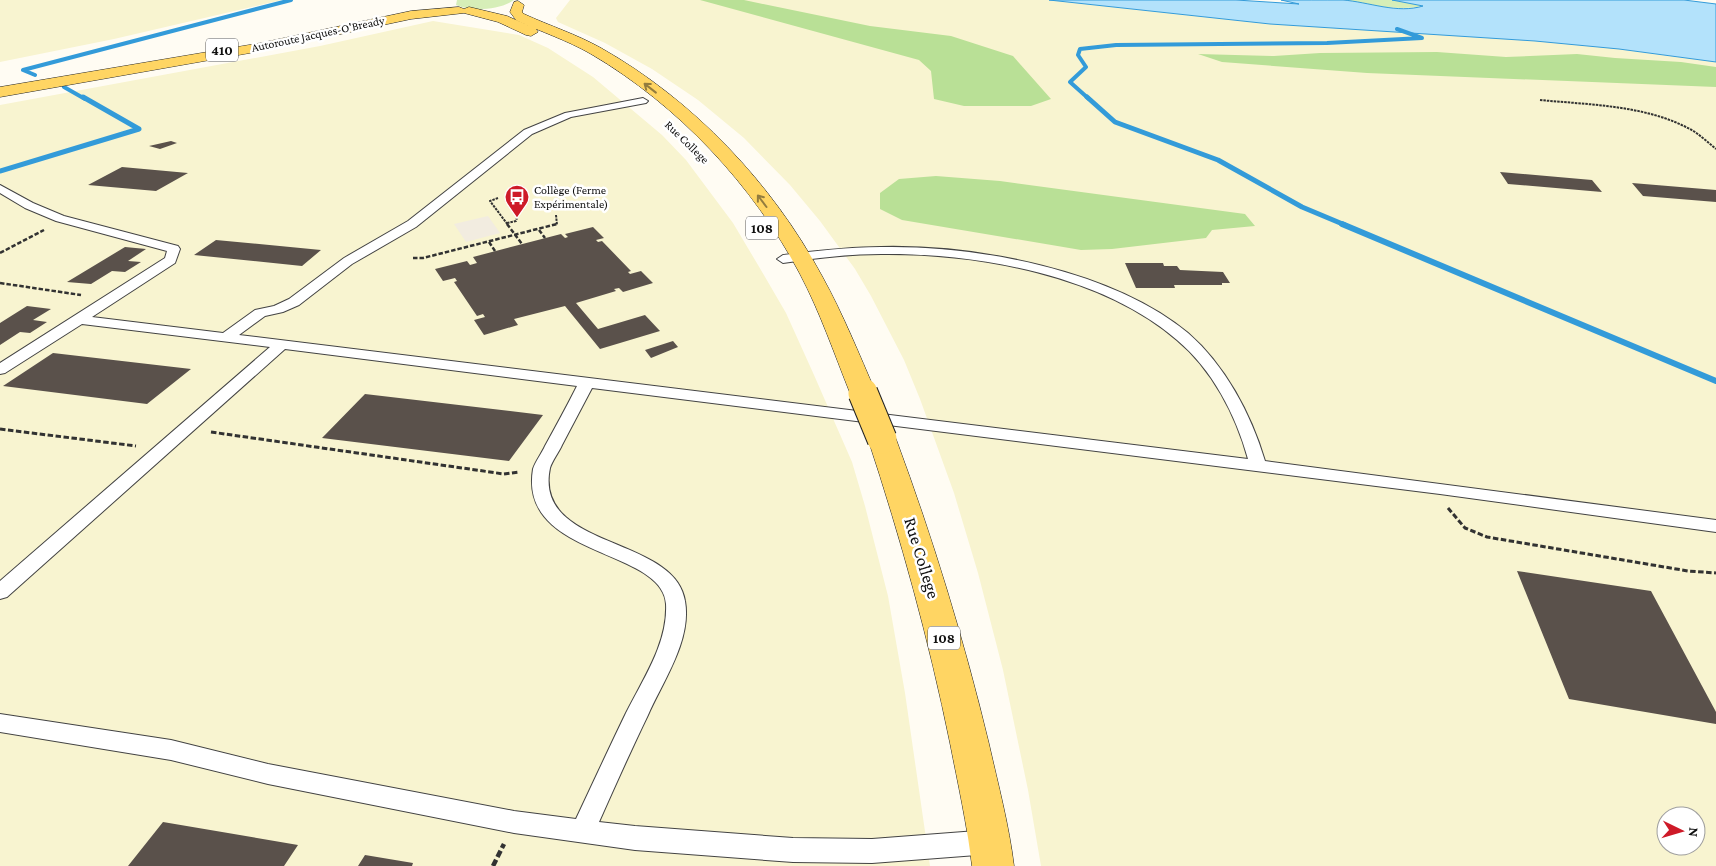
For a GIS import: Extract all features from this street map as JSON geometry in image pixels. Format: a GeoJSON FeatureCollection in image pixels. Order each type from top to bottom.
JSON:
{"type":"FeatureCollection","features":[{"type":"Feature","properties":{"kind":"main road"},"geometry":{"type":"LineString","coordinates":[[444,0],[443,3],[446,7],[498,18],[517,25],[577,56]]}},
{"type":"Feature","properties":{"kind":"main road","name":"Autoroute Jacques-O'Bready"},"geometry":{"type":"LineString","coordinates":[[0,85],[251,45],[368,20],[444,0]]}},
{"type":"Feature","properties":{"kind":"main road","name":"Rue College"},"geometry":{"type":"LineString","coordinates":[[464,11],[493,10],[522,2]]}},
{"type":"Feature","properties":{"kind":"main road","name":"Rue College"},"geometry":{"type":"LineString","coordinates":[[522,2],[516,11],[519,16],[572,38],[603,55],[638,78],[688,119],[745,179],[774,217],[792,257]]}},
{"type":"Feature","properties":{"kind":"main road","name":"Autoroute Jacques-O'Bready"},"geometry":{"type":"LineString","coordinates":[[0,92],[255,48],[406,16],[464,11]]}},
{"type":"Feature","properties":{"kind":"main road","name":"Rue College"},"geometry":{"type":"LineString","coordinates":[[629,91],[680,134],[716,170],[792,257],[824,302],[882,439],[910,520],[934,599],[967,731],[992,854]]}},
{"type":"Feature","properties":{"kind":"lane"},"geometry":{"type":"LineString","coordinates":[[226,337],[260,313],[278,309],[294,302],[348,262],[412,224],[528,132],[541,125],[575,113],[643,101]]}},
{"type":"Feature","properties":{"kind":"lane"},"geometry":{"type":"LineString","coordinates":[[0,188],[31,207],[63,220],[174,249],[171,260],[0,370]]}},
{"type":"Feature","properties":{"kind":"lane"},"geometry":{"type":"LineString","coordinates":[[792,257],[835,252],[910,252],[981,257],[1033,267],[1111,294],[1152,314],[1183,337],[1213,372],[1249,435],[1258,465]]}},
{"type":"Feature","properties":{"kind":"lane"},"geometry":{"type":"LineString","coordinates":[[78,319],[1258,465],[1716,526]]}},
{"type":"Feature","properties":{"kind":"lane"},"geometry":{"type":"LineString","coordinates":[[0,592],[282,344]]}},
{"type":"Feature","properties":{"kind":"lane"},"geometry":{"type":"LineString","coordinates":[[583,830],[666,653],[676,620],[676,603],[672,590],[662,577],[642,564],[574,533],[551,516],[545,505],[541,494],[540,479],[542,468],[587,382]]}},
{"type":"Feature","properties":{"kind":"lane"},"geometry":{"type":"LineString","coordinates":[[0,723],[171,750],[268,774],[514,822],[697,844],[793,850],[992,854]]}},
{"type":"Feature","properties":{"kind":"path"},"geometry":{"type":"LineString","coordinates":[[1540,100],[1607,108],[1655,117],[1690,130],[1716,149]]}},
{"type":"Feature","properties":{"kind":"path"},"geometry":{"type":"LineString","coordinates":[[498,198],[490,201],[522,244]]}},
{"type":"Feature","properties":{"kind":"path"},"geometry":{"type":"LineString","coordinates":[[413,258],[423,258],[557,225],[556,215]]}},
{"type":"Feature","properties":{"kind":"path"},"geometry":{"type":"LineString","coordinates":[[506,223],[516,221],[517,218]]}},
{"type":"Feature","properties":{"kind":"path"},"geometry":{"type":"LineString","coordinates":[[0,253],[63,220]]}},
{"type":"Feature","properties":{"kind":"path"},"geometry":{"type":"LineString","coordinates":[[539,230],[545,238]]}},
{"type":"Feature","properties":{"kind":"path"},"geometry":{"type":"LineString","coordinates":[[474,240],[477,245]]}},
{"type":"Feature","properties":{"kind":"path"},"geometry":{"type":"LineString","coordinates":[[489,242],[495,251]]}},
{"type":"Feature","properties":{"kind":"path"},"geometry":{"type":"LineString","coordinates":[[0,283],[109,299]]}},
{"type":"Feature","properties":{"kind":"path"},"geometry":{"type":"LineString","coordinates":[[0,429],[163,449]]}},
{"type":"Feature","properties":{"kind":"path"},"geometry":{"type":"LineString","coordinates":[[186,429],[504,474],[542,468]]}},
{"type":"Feature","properties":{"kind":"path"},"geometry":{"type":"LineString","coordinates":[[1440,488],[1450,512],[1466,528],[1486,537],[1688,571],[1716,573]]}},
{"type":"Feature","properties":{"kind":"shaded area"},"geometry":{"type":"Polygon","coordinates":[[[0,0],[282,0],[114,39],[0,62],[0,0]]]}},
{"type":"Feature","properties":{"kind":"shaded area"},"geometry":{"type":"Polygon","coordinates":[[[570,0],[1049,0],[1270,24],[1535,41],[1619,49],[1716,62],[1716,866],[1041,866],[1028,790],[1003,670],[978,573],[954,493],[920,399],[904,360],[871,296],[855,269],[820,221],[790,185],[744,138],[698,100],[652,69],[605,43],[558,22],[556,18],[570,0]]]}},
{"type":"Feature","properties":{"kind":"shaded area"},"geometry":{"type":"Polygon","coordinates":[[[433,21],[519,35],[548,48],[593,77],[662,135],[686,160],[733,223],[758,265],[786,313],[814,375],[852,462],[865,506],[888,596],[905,693],[930,866],[0,866],[0,105],[320,46],[433,21]]]}},
{"type":"Feature","properties":{"kind":"shaded area"},"geometry":{"type":"Polygon","coordinates":[[[488,216],[500,233],[466,242],[454,224],[488,216]]]}},
{"type":"Feature","properties":{"kind":"green space"},"geometry":{"type":"Polygon","coordinates":[[[457,0],[514,0],[493,8],[469,9],[456,5],[457,0]]]}},
{"type":"Feature","properties":{"kind":"green space"},"geometry":{"type":"Polygon","coordinates":[[[700,0],[744,0],[870,26],[951,36],[1013,56],[1051,99],[1031,106],[964,106],[934,99],[931,71],[919,60],[700,0]]]}},
{"type":"Feature","properties":{"kind":"green space"},"geometry":{"type":"Polygon","coordinates":[[[1343,0],[1392,0],[1424,6],[1394,8],[1343,0]]]}},
{"type":"Feature","properties":{"kind":"green space"},"geometry":{"type":"Polygon","coordinates":[[[1437,52],[1506,57],[1577,54],[1681,62],[1716,67],[1716,87],[1367,73],[1222,62],[1198,54],[1274,56],[1320,53],[1437,52]]]}},
{"type":"Feature","properties":{"kind":"green space"},"geometry":{"type":"Polygon","coordinates":[[[936,176],[1000,181],[1245,214],[1255,226],[1212,230],[1206,238],[1112,249],[1081,250],[902,220],[880,209],[880,193],[899,179],[936,176]]]}},
{"type":"Feature","properties":{"kind":"water"},"geometry":{"type":"Polygon","coordinates":[[[1049,0],[1236,0],[1299,4],[1281,0],[1343,0],[1403,9],[1423,6],[1392,0],[1684,0],[1716,4],[1716,62],[1619,49],[1535,41],[1270,24],[1049,0]]]}},
{"type":"Feature","properties":{"kind":"building"},"geometry":{"type":"Polygon","coordinates":[[[171,141],[177,143],[160,149],[149,146],[171,141]]]}},
{"type":"Feature","properties":{"kind":"building"},"geometry":{"type":"Polygon","coordinates":[[[122,167],[188,173],[156,191],[88,185],[122,167]]]}},
{"type":"Feature","properties":{"kind":"building"},"geometry":{"type":"Polygon","coordinates":[[[1500,172],[1592,180],[1602,192],[1508,184],[1500,172]]]}},
{"type":"Feature","properties":{"kind":"building"},"geometry":{"type":"Polygon","coordinates":[[[1632,183],[1716,190],[1716,202],[1643,196],[1632,183]]]}},
{"type":"Feature","properties":{"kind":"building"},"geometry":{"type":"Polygon","coordinates":[[[593,227],[604,238],[596,240],[598,242],[602,241],[631,271],[628,272],[630,274],[641,271],[653,283],[623,292],[619,288],[614,289],[616,291],[576,303],[598,329],[645,315],[660,331],[600,349],[565,306],[514,319],[518,325],[484,335],[474,320],[485,317],[483,314],[477,316],[454,282],[457,281],[455,278],[443,281],[435,269],[467,261],[470,265],[477,263],[473,257],[561,234],[565,238],[568,237],[565,234],[593,227]]]}},
{"type":"Feature","properties":{"kind":"building"},"geometry":{"type":"Polygon","coordinates":[[[216,240],[321,250],[302,266],[194,255],[216,240]]]}},
{"type":"Feature","properties":{"kind":"building"},"geometry":{"type":"Polygon","coordinates":[[[125,247],[146,249],[128,261],[141,262],[125,272],[112,271],[91,284],[67,282],[125,247]]]}},
{"type":"Feature","properties":{"kind":"building"},"geometry":{"type":"Polygon","coordinates":[[[1125,263],[1163,263],[1164,266],[1177,266],[1180,270],[1223,272],[1230,283],[1222,283],[1222,285],[1174,285],[1175,288],[1136,288],[1125,263]]]}},
{"type":"Feature","properties":{"kind":"building"},"geometry":{"type":"Polygon","coordinates":[[[27,306],[51,309],[33,320],[47,322],[30,333],[20,332],[0,345],[0,323],[27,306]]]}},
{"type":"Feature","properties":{"kind":"building"},"geometry":{"type":"Polygon","coordinates":[[[673,341],[678,347],[651,358],[645,350],[673,341]]]}},
{"type":"Feature","properties":{"kind":"building"},"geometry":{"type":"Polygon","coordinates":[[[53,353],[191,369],[147,404],[3,386],[53,353]]]}},
{"type":"Feature","properties":{"kind":"building"},"geometry":{"type":"Polygon","coordinates":[[[365,394],[543,415],[509,461],[322,438],[365,394]]]}},
{"type":"Feature","properties":{"kind":"building"},"geometry":{"type":"Polygon","coordinates":[[[1517,571],[1651,591],[1716,712],[1716,724],[1569,699],[1517,571]]]}},
{"type":"Feature","properties":{"kind":"building"},"geometry":{"type":"Polygon","coordinates":[[[163,822],[298,845],[284,866],[128,866],[163,822]]]}},
{"type":"Feature","properties":{"kind":"building"},"geometry":{"type":"Polygon","coordinates":[[[365,855],[413,863],[412,866],[358,866],[365,855]]]}},
{"type":"Feature","properties":{"kind":"waterway"},"geometry":{"type":"LineString","coordinates":[[35,75],[23,70],[291,0]]}},
{"type":"Feature","properties":{"kind":"waterway"},"geometry":{"type":"LineString","coordinates":[[1089,99],[1070,82],[1086,67],[1078,55],[1080,49],[1116,45],[1327,43],[1422,38],[1397,29]]}},
{"type":"Feature","properties":{"kind":"waterway"},"geometry":{"type":"LineString","coordinates":[[64,87],[85,99]]}},
{"type":"Feature","properties":{"kind":"waterway"},"geometry":{"type":"LineString","coordinates":[[0,171],[139,129],[83,97]]}},
{"type":"Feature","properties":{"kind":"waterway"},"geometry":{"type":"LineString","coordinates":[[1087,97],[1115,122],[1218,160],[1302,207],[1345,225]]}},
{"type":"Feature","properties":{"kind":"waterway"},"geometry":{"type":"LineString","coordinates":[[1342,224],[1716,381]]}},
{"type":"Feature","properties":{"kind":"place","name":"Collège (Ferme Expérimentale)"},"geometry":{"type":"Point","coordinates":[517,218]}}]}
